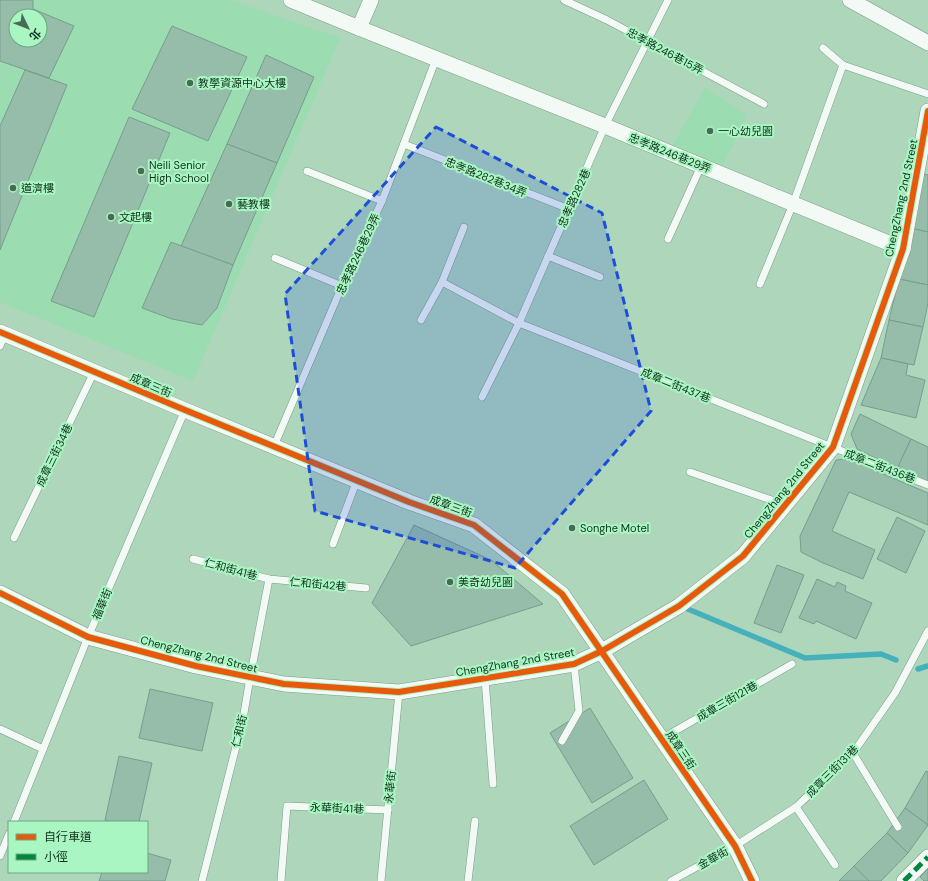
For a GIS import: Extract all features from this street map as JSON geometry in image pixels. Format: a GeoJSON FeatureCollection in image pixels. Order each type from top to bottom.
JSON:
{"type":"FeatureCollection","features":[{"type":"Feature","properties":{"kind":"street","name":"忠孝路246巷29弄"},"geometry":{"type":"LineString","coordinates":[[290,0],[605,126],[902,249]]}},
{"type":"Feature","properties":{"kind":"street"},"geometry":{"type":"LineString","coordinates":[[359,28],[371,0]]}},
{"type":"Feature","properties":{"kind":"street"},"geometry":{"type":"LineString","coordinates":[[850,0],[928,43]]}},
{"type":"Feature","properties":{"kind":"street","name":"ChengZhang 2nd Street"},"geometry":{"type":"LineString","coordinates":[[0,593],[88,637],[196,666],[284,684],[399,692],[574,664],[602,651],[679,606],[743,556],[832,448],[902,249],[928,111]]}},
{"type":"Feature","properties":{"kind":"street","name":"成章三街"},"geometry":{"type":"LineString","coordinates":[[2,338],[94,372],[409,502],[474,525],[562,594],[734,846],[752,881]]}},
{"type":"Feature","properties":{"kind":"street"},"geometry":{"type":"LineString","coordinates":[[904,881],[928,857]]}},
{"type":"Feature","properties":{"kind":"lane","name":"忠孝路246巷15弄"},"geometry":{"type":"LineString","coordinates":[[564,0],[648,41],[764,104]]}},
{"type":"Feature","properties":{"kind":"lane","name":"忠孝路282巷"},"geometry":{"type":"LineString","coordinates":[[482,396],[519,324],[605,126],[668,0]]}},
{"type":"Feature","properties":{"kind":"lane"},"geometry":{"type":"LineString","coordinates":[[823,48],[844,65],[928,94]]}},
{"type":"Feature","properties":{"kind":"lane","name":"忠孝路246巷29弄"},"geometry":{"type":"LineString","coordinates":[[274,446],[342,286],[382,201],[436,59]]}},
{"type":"Feature","properties":{"kind":"lane"},"geometry":{"type":"LineString","coordinates":[[760,284],[793,204],[844,65]]}},
{"type":"Feature","properties":{"kind":"lane","name":"忠孝路282巷34弄"},"geometry":{"type":"LineString","coordinates":[[404,144],[569,209]]}},
{"type":"Feature","properties":{"kind":"lane"},"geometry":{"type":"LineString","coordinates":[[668,239],[701,166]]}},
{"type":"Feature","properties":{"kind":"lane"},"geometry":{"type":"LineString","coordinates":[[307,171],[382,201]]}},
{"type":"Feature","properties":{"kind":"lane"},"geometry":{"type":"LineString","coordinates":[[421,320],[442,282],[464,227]]}},
{"type":"Feature","properties":{"kind":"lane"},"geometry":{"type":"LineString","coordinates":[[548,256],[600,278]]}},
{"type":"Feature","properties":{"kind":"lane"},"geometry":{"type":"LineString","coordinates":[[275,258],[342,286]]}},
{"type":"Feature","properties":{"kind":"lane","name":"成章二街437巷"},"geometry":{"type":"LineString","coordinates":[[442,282],[519,324],[832,448]]}},
{"type":"Feature","properties":{"kind":"lane","name":"成章三街34巷"},"geometry":{"type":"LineString","coordinates":[[14,538],[94,372]]}},
{"type":"Feature","properties":{"kind":"lane","name":"福華街"},"geometry":{"type":"LineString","coordinates":[[14,821],[88,637],[185,410]]}},
{"type":"Feature","properties":{"kind":"lane","name":"成章二街436巷"},"geometry":{"type":"LineString","coordinates":[[832,448],[928,485]]}},
{"type":"Feature","properties":{"kind":"lane"},"geometry":{"type":"LineString","coordinates":[[690,472],[786,505]]}},
{"type":"Feature","properties":{"kind":"lane"},"geometry":{"type":"LineString","coordinates":[[333,544],[357,480]]}},
{"type":"Feature","properties":{"kind":"lane","name":"仁和街41巷"},"geometry":{"type":"LineString","coordinates":[[193,559],[269,580]]}},
{"type":"Feature","properties":{"kind":"lane","name":"仁和街42巷"},"geometry":{"type":"LineString","coordinates":[[269,580],[366,588]]}},
{"type":"Feature","properties":{"kind":"lane","name":"仁和街"},"geometry":{"type":"LineString","coordinates":[[202,881],[243,719],[269,580]]}},
{"type":"Feature","properties":{"kind":"lane","name":"成章三街131巷"},"geometry":{"type":"LineString","coordinates":[[734,846],[796,807],[853,753],[895,693],[928,631]]}},
{"type":"Feature","properties":{"kind":"lane"},"geometry":{"type":"LineString","coordinates":[[562,741],[579,711],[574,664]]}},
{"type":"Feature","properties":{"kind":"lane","name":"成章三街121巷"},"geometry":{"type":"LineString","coordinates":[[662,739],[792,664]]}},
{"type":"Feature","properties":{"kind":"lane"},"geometry":{"type":"LineString","coordinates":[[485,679],[493,784]]}},
{"type":"Feature","properties":{"kind":"lane","name":"永華街"},"geometry":{"type":"LineString","coordinates":[[381,881],[399,692]]}},
{"type":"Feature","properties":{"kind":"lane"},"geometry":{"type":"LineString","coordinates":[[0,729],[43,749]]}},
{"type":"Feature","properties":{"kind":"lane"},"geometry":{"type":"LineString","coordinates":[[853,753],[898,827]]}},
{"type":"Feature","properties":{"kind":"lane","name":"永華街41巷"},"geometry":{"type":"LineString","coordinates":[[281,881],[287,806],[388,810]]}},
{"type":"Feature","properties":{"kind":"lane"},"geometry":{"type":"LineString","coordinates":[[796,807],[835,865]]}},
{"type":"Feature","properties":{"kind":"lane"},"geometry":{"type":"LineString","coordinates":[[468,881],[475,821]]}},
{"type":"Feature","properties":{"kind":"lane"},"geometry":{"type":"LineString","coordinates":[[0,856],[8,836]]}},
{"type":"Feature","properties":{"kind":"lane","name":"金華街"},"geometry":{"type":"LineString","coordinates":[[671,881],[734,846]]}},
{"type":"Feature","properties":{"kind":"highlighted area"},"geometry":{"type":"Polygon","coordinates":[[[436,127],[602,213],[651,411],[515,568],[315,511],[285,294],[436,127]]]}},
{"type":"Feature","properties":{"kind":"shaded area","name":"Neili Senior High School"},"geometry":{"type":"Polygon","coordinates":[[[0,0],[231,0],[340,38],[193,381],[0,302],[0,0]]]}},
{"type":"Feature","properties":{"kind":"shaded area","name":"一心幼兒園"},"geometry":{"type":"Polygon","coordinates":[[[705,88],[747,115],[721,168],[671,148],[705,88]]]}},
{"type":"Feature","properties":{"kind":"building"},"geometry":{"type":"Polygon","coordinates":[[[0,0],[33,0],[33,8],[8,8],[8,48],[48,48],[48,15],[74,26],[49,78],[0,61],[0,0]]]}},
{"type":"Feature","properties":{"kind":"building","name":"教學資源中心大樓"},"geometry":{"type":"Polygon","coordinates":[[[172,26],[247,57],[208,141],[132,109],[172,26]]]}},
{"type":"Feature","properties":{"kind":"building"},"geometry":{"type":"Polygon","coordinates":[[[266,55],[314,77],[277,163],[227,144],[266,55]]]}},
{"type":"Feature","properties":{"kind":"building","name":"道濟樓"},"geometry":{"type":"Polygon","coordinates":[[[25,70],[67,85],[0,250],[0,126],[25,70]]]}},
{"type":"Feature","properties":{"kind":"building","name":"文起樓"},"geometry":{"type":"Polygon","coordinates":[[[129,117],[170,133],[94,317],[51,301],[129,117]]]}},
{"type":"Feature","properties":{"kind":"building","name":"藝教樓"},"geometry":{"type":"Polygon","coordinates":[[[227,144],[277,163],[233,265],[181,246],[227,144]]]}},
{"type":"Feature","properties":{"kind":"building"},"geometry":{"type":"Polygon","coordinates":[[[922,173],[928,175],[928,232],[910,228],[922,173]]]}},
{"type":"Feature","properties":{"kind":"building"},"geometry":{"type":"Polygon","coordinates":[[[910,228],[928,232],[928,285],[899,279],[910,228]]]}},
{"type":"Feature","properties":{"kind":"building"},"geometry":{"type":"Polygon","coordinates":[[[171,242],[233,265],[217,308],[202,325],[172,319],[142,308],[171,242]]]}},
{"type":"Feature","properties":{"kind":"building"},"geometry":{"type":"Polygon","coordinates":[[[899,279],[928,285],[928,303],[923,327],[889,320],[899,279]]]}},
{"type":"Feature","properties":{"kind":"building"},"geometry":{"type":"Polygon","coordinates":[[[889,320],[923,327],[914,365],[881,358],[889,320]]]}},
{"type":"Feature","properties":{"kind":"building"},"geometry":{"type":"Polygon","coordinates":[[[881,358],[908,364],[906,375],[925,380],[916,418],[861,405],[881,358]]]}},
{"type":"Feature","properties":{"kind":"building"},"geometry":{"type":"Polygon","coordinates":[[[860,414],[911,439],[897,469],[857,449],[851,434],[860,414]]]}},
{"type":"Feature","properties":{"kind":"building"},"geometry":{"type":"Polygon","coordinates":[[[911,439],[928,447],[928,484],[897,469],[911,439]]]}},
{"type":"Feature","properties":{"kind":"building"},"geometry":{"type":"Polygon","coordinates":[[[848,459],[928,493],[928,525],[849,492],[832,531],[875,550],[863,579],[823,563],[801,552],[800,536],[836,460],[848,459]]]}},
{"type":"Feature","properties":{"kind":"building"},"geometry":{"type":"Polygon","coordinates":[[[897,517],[925,531],[906,573],[877,559],[897,517]]]}},
{"type":"Feature","properties":{"kind":"building","name":"美奇幼兒園"},"geometry":{"type":"Polygon","coordinates":[[[414,525],[491,560],[543,604],[411,646],[372,603],[414,525]]]}},
{"type":"Feature","properties":{"kind":"building"},"geometry":{"type":"Polygon","coordinates":[[[777,565],[804,575],[781,633],[754,623],[777,565]]]}},
{"type":"Feature","properties":{"kind":"building"},"geometry":{"type":"Polygon","coordinates":[[[817,579],[835,587],[837,582],[846,586],[845,591],[872,603],[856,639],[816,621],[814,624],[799,618],[817,579]]]}},
{"type":"Feature","properties":{"kind":"building"},"geometry":{"type":"Polygon","coordinates":[[[150,689],[213,703],[202,751],[139,738],[150,689]]]}},
{"type":"Feature","properties":{"kind":"building"},"geometry":{"type":"Polygon","coordinates":[[[590,708],[633,778],[592,803],[550,733],[590,708]]]}},
{"type":"Feature","properties":{"kind":"building"},"geometry":{"type":"Polygon","coordinates":[[[119,756],[152,763],[139,821],[105,820],[119,756]]]}},
{"type":"Feature","properties":{"kind":"building"},"geometry":{"type":"Polygon","coordinates":[[[926,771],[928,772],[928,825],[905,808],[926,771]]]}},
{"type":"Feature","properties":{"kind":"building"},"geometry":{"type":"Polygon","coordinates":[[[644,780],[668,819],[594,865],[570,826],[644,780]]]}},
{"type":"Feature","properties":{"kind":"building"},"geometry":{"type":"Polygon","coordinates":[[[905,808],[928,825],[908,853],[887,833],[905,808]]]}},
{"type":"Feature","properties":{"kind":"building"},"geometry":{"type":"Polygon","coordinates":[[[887,833],[908,853],[881,881],[869,881],[854,866],[887,833]]]}},
{"type":"Feature","properties":{"kind":"building"},"geometry":{"type":"Polygon","coordinates":[[[148,853],[171,860],[165,881],[99,881],[102,873],[148,873],[148,853]]]}},
{"type":"Feature","properties":{"kind":"building"},"geometry":{"type":"Polygon","coordinates":[[[854,866],[869,881],[839,881],[854,866]]]}},
{"type":"Feature","properties":{"kind":"building"},"geometry":{"type":"Polygon","coordinates":[[[928,869],[928,881],[924,881],[920,877],[928,869]]]}},
{"type":"Feature","properties":{"kind":"waterway"},"geometry":{"type":"LineString","coordinates":[[683,607],[805,658],[881,654],[896,660]]}},
{"type":"Feature","properties":{"kind":"waterway"},"geometry":{"type":"LineString","coordinates":[[918,669],[928,666]]}},
{"type":"Feature","properties":{"kind":"marked path"},"geometry":{"type":"LineString","coordinates":[[904,881],[928,857]]}},
{"type":"Feature","properties":{"kind":"cycle path"},"geometry":{"type":"LineString","coordinates":[[0,593],[88,637],[196,666],[284,684],[399,692],[574,664],[602,651],[679,606],[743,556],[833,447],[903,249],[928,111]]}},
{"type":"Feature","properties":{"kind":"cycle path"},"geometry":{"type":"LineString","coordinates":[[0,332],[409,502],[474,525],[562,594],[735,846],[752,881]]}},
{"type":"Feature","properties":{"kind":"place","name":"教學資源中心大樓"},"geometry":{"type":"Point","coordinates":[190,83]}},
{"type":"Feature","properties":{"kind":"place","name":"一心幼兒園"},"geometry":{"type":"Point","coordinates":[710,131]}},
{"type":"Feature","properties":{"kind":"place","name":"Neili Senior High School"},"geometry":{"type":"Point","coordinates":[141,171]}},
{"type":"Feature","properties":{"kind":"place","name":"道濟樓"},"geometry":{"type":"Point","coordinates":[13,188]}},
{"type":"Feature","properties":{"kind":"place","name":"藝教樓"},"geometry":{"type":"Point","coordinates":[229,204]}},
{"type":"Feature","properties":{"kind":"place","name":"文起樓"},"geometry":{"type":"Point","coordinates":[111,217]}},
{"type":"Feature","properties":{"kind":"place","name":"Songhe Motel"},"geometry":{"type":"Point","coordinates":[572,528]}},
{"type":"Feature","properties":{"kind":"place","name":"美奇幼兒園"},"geometry":{"type":"Point","coordinates":[450,582]}}]}
